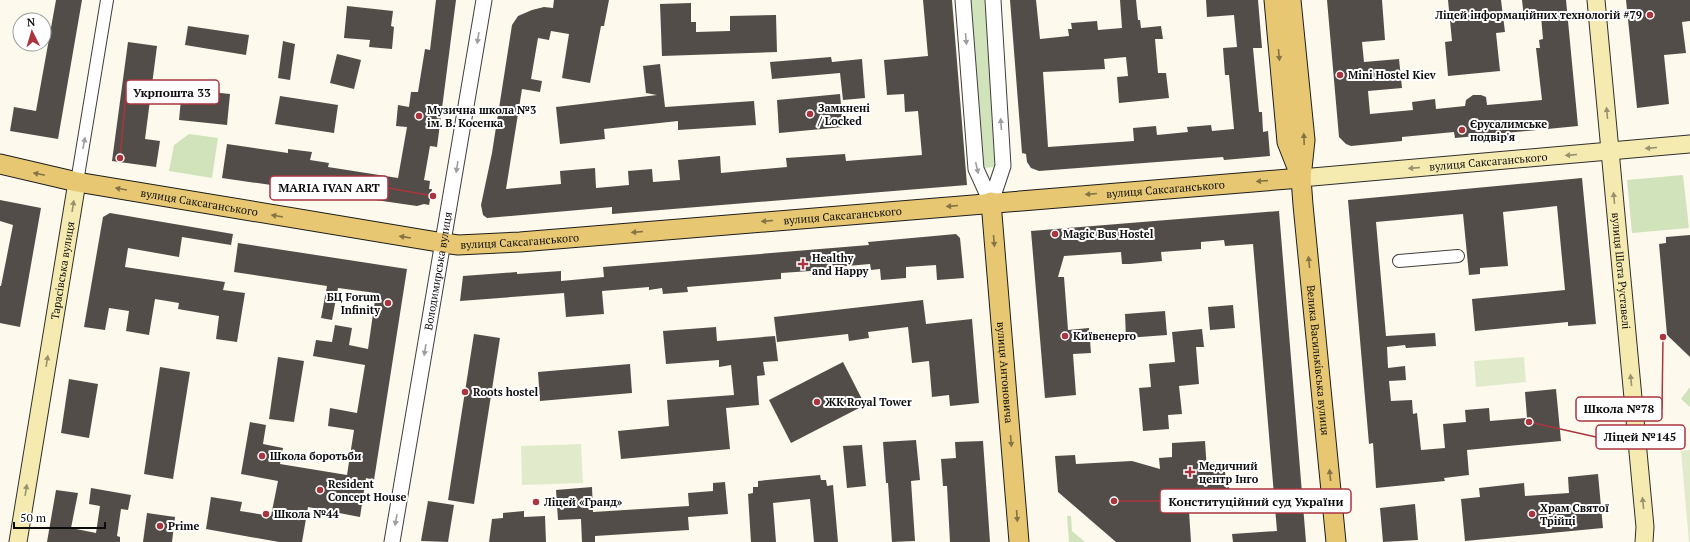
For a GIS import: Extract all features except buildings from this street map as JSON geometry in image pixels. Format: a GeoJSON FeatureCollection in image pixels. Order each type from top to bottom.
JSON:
{"type":"FeatureCollection","features":[{"type":"Feature","properties":{"kind":"main road","name":"Велика Васильківська вулиця"},"geometry":{"type":"LineString","coordinates":[[1274,0],[1287,142],[1301,178]]}},
{"type":"Feature","properties":{"kind":"main road","name":"Велика Васильківська вулиця"},"geometry":{"type":"LineString","coordinates":[[1291,0],[1305,140],[1301,178],[1336,542]]}},
{"type":"Feature","properties":{"kind":"main road","name":"вулиця Шота Руставелі"},"geometry":{"type":"LineString","coordinates":[[1596,0],[1645,527],[1644,542]]}},
{"type":"Feature","properties":{"kind":"main road","name":"вулиця Саксаганського"},"geometry":{"type":"LineString","coordinates":[[0,164],[77,182],[458,245],[520,242],[991,202],[1301,178],[1690,144]]}},
{"type":"Feature","properties":{"kind":"main road","name":"Тарасівська вулиця"},"geometry":{"type":"LineString","coordinates":[[18,542],[77,182]]}},
{"type":"Feature","properties":{"kind":"main road","name":"вулиця Антоновича"},"geometry":{"type":"LineString","coordinates":[[991,202],[1018,542]]}},
{"type":"Feature","properties":{"kind":"street","name":"Тарасівська вулиця"},"geometry":{"type":"LineString","coordinates":[[77,182],[107,0]]}},
{"type":"Feature","properties":{"kind":"street","name":"Володимирська вулиця"},"geometry":{"type":"LineString","coordinates":[[392,542],[444,243],[484,0]]}},
{"type":"Feature","properties":{"kind":"street","name":"вулиця Антоновича"},"geometry":{"type":"LineString","coordinates":[[963,0],[976,169],[991,202]]}},
{"type":"Feature","properties":{"kind":"street","name":"вулиця Антоновича"},"geometry":{"type":"LineString","coordinates":[[991,202],[1003,166],[993,0]]}},
{"type":"Feature","properties":{"kind":"street"},"geometry":{"type":"LineString","coordinates":[[1399,261],[1458,256]]}},
{"type":"Feature","properties":{"kind":"green space"},"geometry":{"type":"Polygon","coordinates":[[[963,0],[993,0],[1003,166],[976,169],[963,0]]]}},
{"type":"Feature","properties":{"kind":"green space"},"geometry":{"type":"Polygon","coordinates":[[[189,134],[218,138],[212,178],[169,171],[174,145],[189,134]]]}},
{"type":"Feature","properties":{"kind":"green space"},"geometry":{"type":"Polygon","coordinates":[[[1683,175],[1689,228],[1632,233],[1627,180],[1683,175]]]}},
{"type":"Feature","properties":{"kind":"green space"},"geometry":{"type":"Polygon","coordinates":[[[1524,357],[1526,382],[1476,387],[1474,361],[1524,357]]]}},
{"type":"Feature","properties":{"kind":"green space"},"geometry":{"type":"Polygon","coordinates":[[[1690,387],[1690,407],[1681,399],[1690,387]]]}},
{"type":"Feature","properties":{"kind":"green space"},"geometry":{"type":"Polygon","coordinates":[[[581,444],[583,483],[522,485],[521,446],[581,444]]]}},
{"type":"Feature","properties":{"kind":"green space"},"geometry":{"type":"Polygon","coordinates":[[[1690,450],[1690,542],[1689,542],[1681,451],[1690,450]]]}},
{"type":"Feature","properties":{"kind":"green space"},"geometry":{"type":"Polygon","coordinates":[[[1067,516],[1071,516],[1072,531],[1085,542],[1069,542],[1067,516]]]}},
{"type":"Feature","properties":{"kind":"place","name":"Ліцей інформаційних технологій #79"},"geometry":{"type":"Point","coordinates":[1650,15]}},
{"type":"Feature","properties":{"kind":"place","name":"Mini Hostel Kiev"},"geometry":{"type":"Point","coordinates":[1340,75]}},
{"type":"Feature","properties":{"kind":"place","name":"Замкнені / Locked"},"geometry":{"type":"Point","coordinates":[810,114]}},
{"type":"Feature","properties":{"kind":"place","name":"Музична школа №3 ім. В. Косенка"},"geometry":{"type":"Point","coordinates":[419,116]}},
{"type":"Feature","properties":{"kind":"place","name":"Єрусалимське подвір'я"},"geometry":{"type":"Point","coordinates":[1462,130]}},
{"type":"Feature","properties":{"kind":"place","name":"Укрпошта 33"},"geometry":{"type":"Point","coordinates":[120,158]}},
{"type":"Feature","properties":{"kind":"place","name":"MARIA IVAN ART"},"geometry":{"type":"Point","coordinates":[433,196]}},
{"type":"Feature","properties":{"kind":"place","name":"Magic Bus Hostel"},"geometry":{"type":"Point","coordinates":[1055,234]}},
{"type":"Feature","properties":{"kind":"place","name":"Healthy and Happy"},"geometry":{"type":"Point","coordinates":[803,264]}},
{"type":"Feature","properties":{"kind":"place","name":"БЦ Forum Infinity"},"geometry":{"type":"Point","coordinates":[388,303]}},
{"type":"Feature","properties":{"kind":"place","name":"Київенерго"},"geometry":{"type":"Point","coordinates":[1065,336]}},
{"type":"Feature","properties":{"kind":"place","name":"Школа №78"},"geometry":{"type":"Point","coordinates":[1663,337]}},
{"type":"Feature","properties":{"kind":"place","name":"Roots hostel"},"geometry":{"type":"Point","coordinates":[465,392]}},
{"type":"Feature","properties":{"kind":"place","name":"ЖК Royal Tower"},"geometry":{"type":"Point","coordinates":[817,402]}},
{"type":"Feature","properties":{"kind":"place","name":"Ліцей №145"},"geometry":{"type":"Point","coordinates":[1529,422]}},
{"type":"Feature","properties":{"kind":"place","name":"Школа боротьби"},"geometry":{"type":"Point","coordinates":[262,456]}},
{"type":"Feature","properties":{"kind":"place","name":"Медичний центр Інго"},"geometry":{"type":"Point","coordinates":[1190,472]}},
{"type":"Feature","properties":{"kind":"place","name":"Resident Concept House"},"geometry":{"type":"Point","coordinates":[320,490]}},
{"type":"Feature","properties":{"kind":"place","name":"Конституційний суд України"},"geometry":{"type":"Point","coordinates":[1114,501]}},
{"type":"Feature","properties":{"kind":"place","name":"Ліцей «Гранд»"},"geometry":{"type":"Point","coordinates":[536,502]}},
{"type":"Feature","properties":{"kind":"place","name":"Школа №44"},"geometry":{"type":"Point","coordinates":[266,514]}},
{"type":"Feature","properties":{"kind":"place","name":"Храм Святої Трійці"},"geometry":{"type":"Point","coordinates":[1532,514]}},
{"type":"Feature","properties":{"kind":"place","name":"Prime"},"geometry":{"type":"Point","coordinates":[160,526]}}]}
